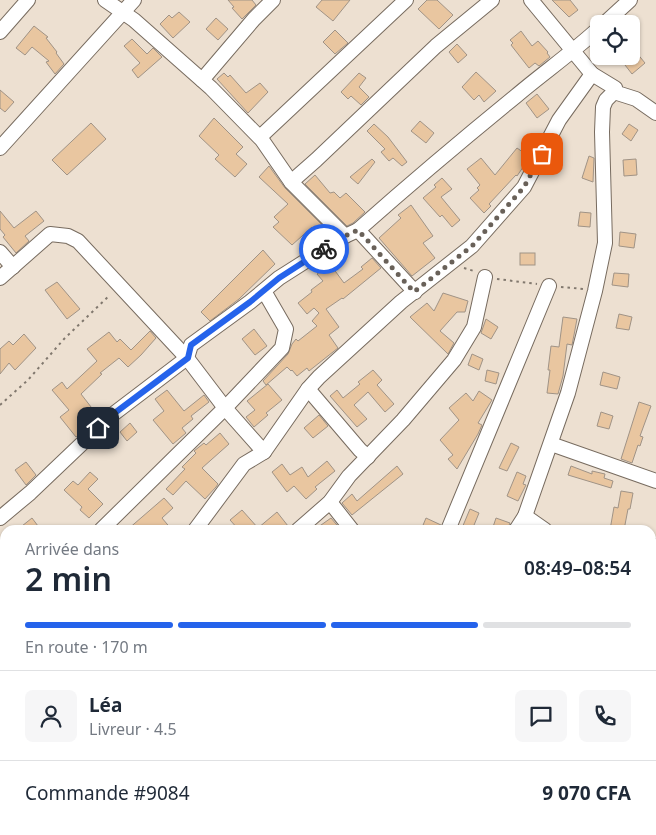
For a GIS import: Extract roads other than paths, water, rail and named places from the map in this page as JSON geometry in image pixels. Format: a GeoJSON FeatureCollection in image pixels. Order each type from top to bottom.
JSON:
{"type":"FeatureCollection","features":[{"type":"Feature","properties":{"kind":"street"},"geometry":{"type":"LineString","coordinates":[[0,32],[28,0]]}},
{"type":"Feature","properties":{"kind":"street"},"geometry":{"type":"LineString","coordinates":[[105,0],[123,12],[202,80],[260,137],[291,182],[345,236]]}},
{"type":"Feature","properties":{"kind":"street"},"geometry":{"type":"LineString","coordinates":[[0,148],[134,0]]}},
{"type":"Feature","properties":{"kind":"street"},"geometry":{"type":"LineString","coordinates":[[202,80],[254,19],[273,0]]}},
{"type":"Feature","properties":{"kind":"street"},"geometry":{"type":"LineString","coordinates":[[260,137],[406,0]]}},
{"type":"Feature","properties":{"kind":"street"},"geometry":{"type":"LineString","coordinates":[[291,182],[436,46],[492,0]]}},
{"type":"Feature","properties":{"kind":"street"},"geometry":{"type":"LineString","coordinates":[[531,0],[592,74],[615,88],[614,92]]}},
{"type":"Feature","properties":{"kind":"street"},"geometry":{"type":"LineString","coordinates":[[614,15],[630,0]]}},
{"type":"Feature","properties":{"kind":"street"},"geometry":{"type":"LineString","coordinates":[[0,518],[30,493],[112,415],[188,358],[191,345],[279,278],[345,236],[358,230],[424,171],[590,36]]}},
{"type":"Feature","properties":{"kind":"street"},"geometry":{"type":"LineString","coordinates":[[199,525],[244,464],[264,452],[308,389],[394,308],[472,246],[524,187],[559,120],[592,74]]}},
{"type":"Feature","properties":{"kind":"street"},"geometry":{"type":"LineString","coordinates":[[614,92],[636,99],[656,113]]}},
{"type":"Feature","properties":{"kind":"street"},"geometry":{"type":"LineString","coordinates":[[519,525],[525,516],[568,393],[595,290],[605,243],[603,107],[606,100],[614,92]]}},
{"type":"Feature","properties":{"kind":"street"},"geometry":{"type":"LineString","coordinates":[[0,126],[12,134]]}},
{"type":"Feature","properties":{"kind":"street"},"geometry":{"type":"LineString","coordinates":[[358,230],[414,292]]}},
{"type":"Feature","properties":{"kind":"street"},"geometry":{"type":"LineString","coordinates":[[0,278],[50,234],[68,236],[78,241],[188,358],[226,408],[264,452]]}},
{"type":"Feature","properties":{"kind":"street"},"geometry":{"type":"LineString","coordinates":[[0,252],[13,266]]}},
{"type":"Feature","properties":{"kind":"street"},"geometry":{"type":"LineString","coordinates":[[304,525],[330,502],[349,476],[403,420],[454,360],[474,327],[485,278]]}},
{"type":"Feature","properties":{"kind":"street"},"geometry":{"type":"LineString","coordinates":[[450,525],[549,286]]}},
{"type":"Feature","properties":{"kind":"street"},"geometry":{"type":"LineString","coordinates":[[105,525],[226,408],[282,348],[286,329],[264,291]]}},
{"type":"Feature","properties":{"kind":"street"},"geometry":{"type":"LineString","coordinates":[[308,389],[368,457]]}},
{"type":"Feature","properties":{"kind":"street"},"geometry":{"type":"LineString","coordinates":[[551,444],[656,481]]}},
{"type":"Feature","properties":{"kind":"street"},"geometry":{"type":"LineString","coordinates":[[330,502],[348,525]]}},
{"type":"Feature","properties":{"kind":"street"},"geometry":{"type":"LineString","coordinates":[[525,516],[538,525]]}}]}
